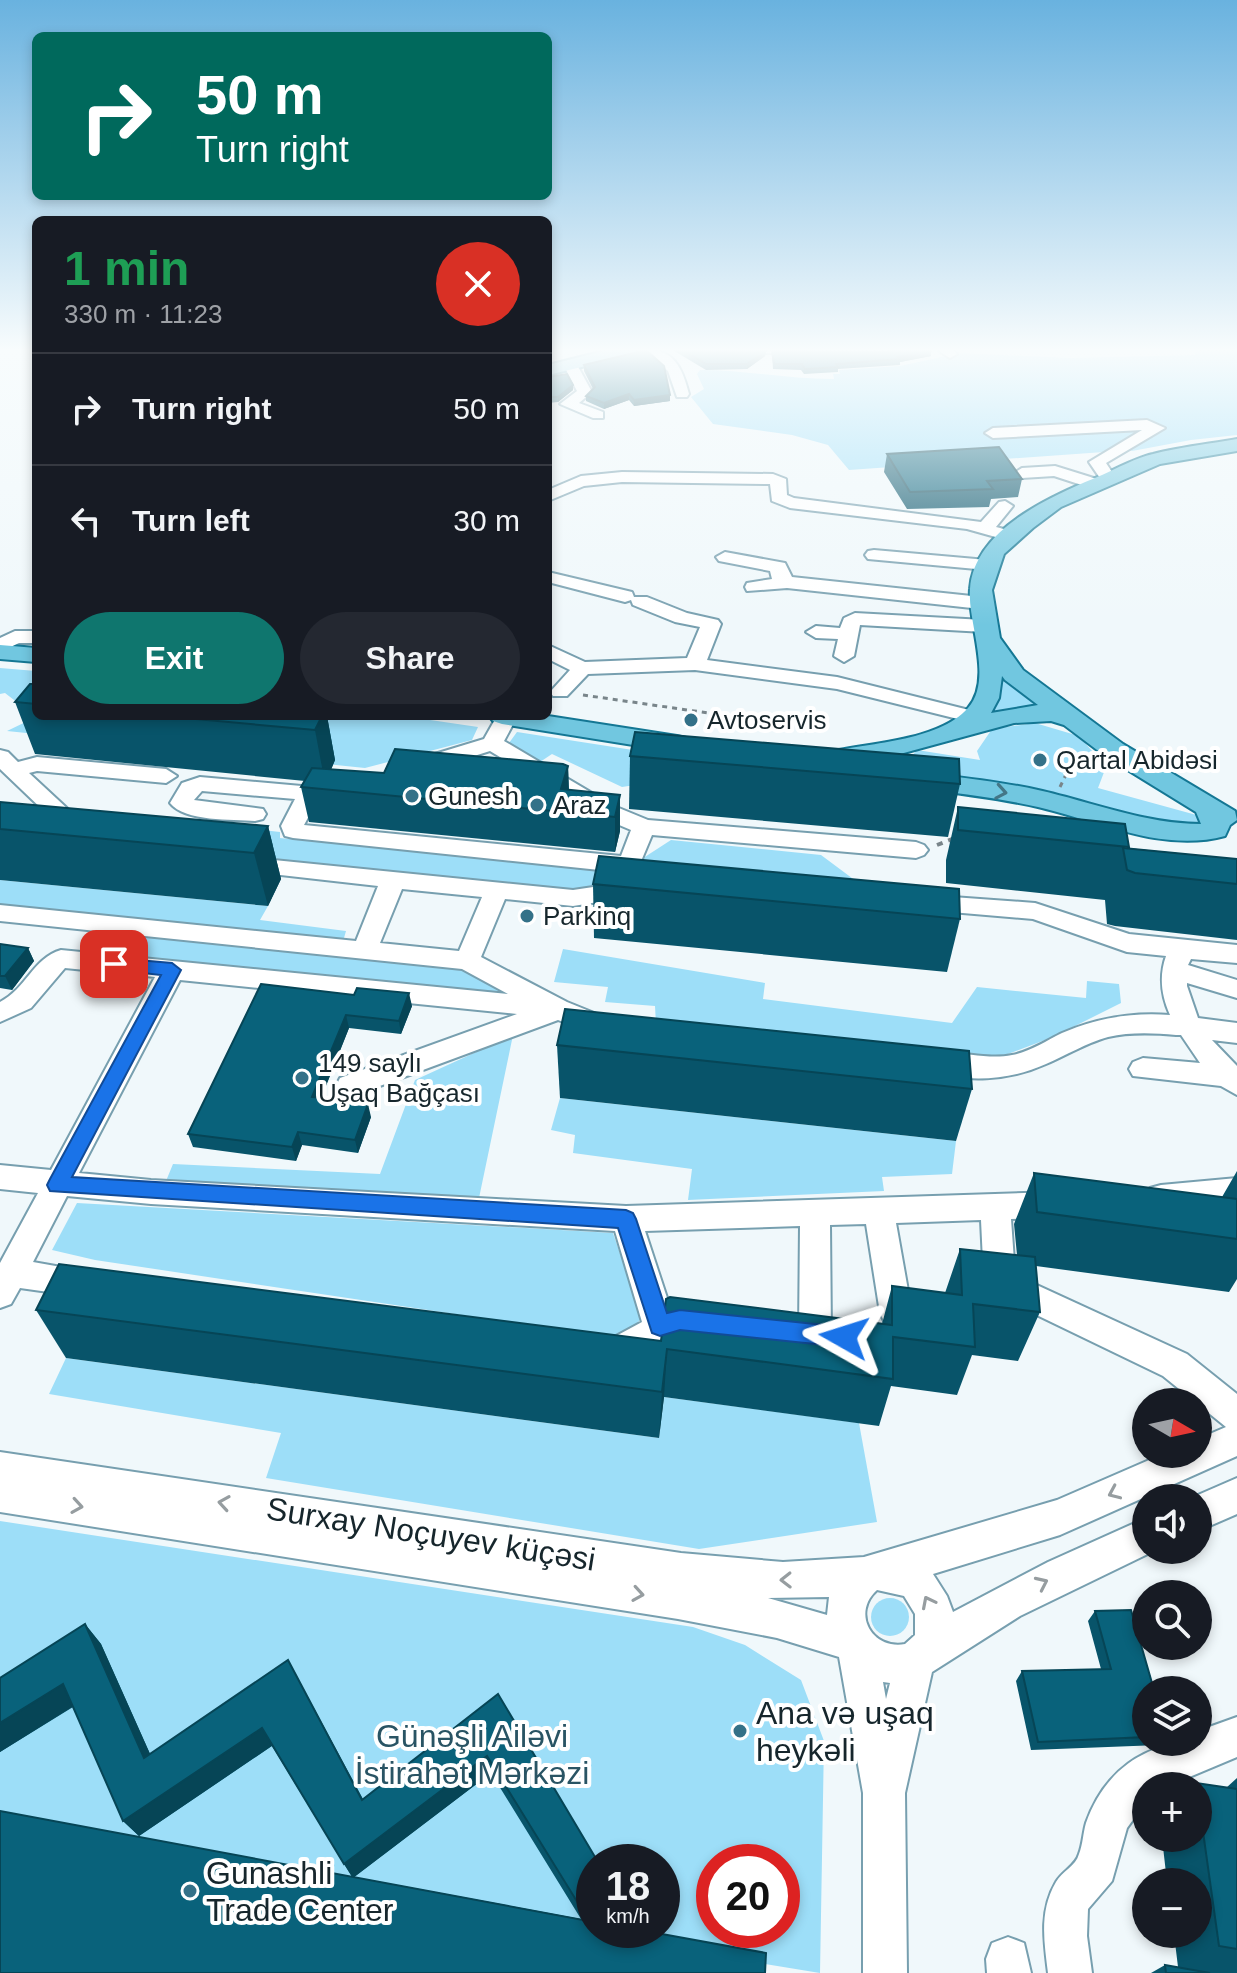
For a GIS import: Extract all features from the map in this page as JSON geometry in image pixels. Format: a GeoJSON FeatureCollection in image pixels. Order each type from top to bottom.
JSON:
{"type":"FeatureCollection","features":[{"type":"Feature","properties":{"kind":"main road"},"geometry":{"type":"LineString","coordinates":[[944,733],[974,717],[983,704],[987,692],[987,565],[995,551],[1010,536],[1038,513],[1101,481],[1170,455],[1237,445]]}},
{"type":"Feature","properties":{"kind":"main road"},"geometry":{"type":"LineString","coordinates":[[985,625],[1014,675],[1070,719],[1145,770],[1237,823]]}},
{"type":"Feature","properties":{"kind":"main road"},"geometry":{"type":"LineString","coordinates":[[0,649],[32,654]]}},
{"type":"Feature","properties":{"kind":"main road"},"geometry":{"type":"LineString","coordinates":[[1070,719],[1049,711],[1032,711],[851,756],[801,762],[997,791],[1237,846]]}},
{"type":"Feature","properties":{"kind":"main road"},"geometry":{"type":"LineString","coordinates":[[530,720],[708,748]]}},
{"type":"Feature","properties":{"kind":"main road"},"geometry":{"type":"LineString","coordinates":[[904,744],[891,754],[888,765],[892,771],[910,779]]}},
{"type":"Feature","properties":{"kind":"main road"},"geometry":{"type":"LineString","coordinates":[[1183,833],[1208,834],[1215,830],[1216,819],[1207,807]]}},
{"type":"Feature","properties":{"kind":"street"},"geometry":{"type":"LineString","coordinates":[[1022,473],[1055,471],[1101,481],[1097,462],[1134,441]]}},
{"type":"Feature","properties":{"kind":"street"},"geometry":{"type":"LineString","coordinates":[[552,494],[581,481],[610,478],[773,479],[780,482],[778,497],[790,503],[986,527],[1010,536]]}},
{"type":"Feature","properties":{"kind":"street"},"geometry":{"type":"LineString","coordinates":[[986,527],[1005,506]]}},
{"type":"Feature","properties":{"kind":"street"},"geometry":{"type":"LineString","coordinates":[[874,555],[987,565]]}},
{"type":"Feature","properties":{"kind":"street"},"geometry":{"type":"LineString","coordinates":[[725,557],[779,567],[780,577],[787,582]]}},
{"type":"Feature","properties":{"kind":"street"},"geometry":{"type":"LineString","coordinates":[[552,582],[599,587],[682,618],[711,624],[695,664]]}},
{"type":"Feature","properties":{"kind":"street"},"geometry":{"type":"LineString","coordinates":[[754,587],[787,582],[985,625]]}},
{"type":"Feature","properties":{"kind":"street"},"geometry":{"type":"LineString","coordinates":[[844,656],[851,622],[862,618],[985,625]]}},
{"type":"Feature","properties":{"kind":"street"},"geometry":{"type":"LineString","coordinates":[[816,632],[847,634]]}},
{"type":"Feature","properties":{"kind":"street"},"geometry":{"type":"LineString","coordinates":[[0,649],[15,637],[32,637]]}},
{"type":"Feature","properties":{"kind":"street"},"geometry":{"type":"LineString","coordinates":[[552,653],[582,668],[695,664],[837,683],[974,717]]}},
{"type":"Feature","properties":{"kind":"street"},"geometry":{"type":"LineString","coordinates":[[560,692],[582,668]]}},
{"type":"Feature","properties":{"kind":"street"},"geometry":{"type":"LineString","coordinates":[[408,770],[492,743],[502,720]]}},
{"type":"Feature","properties":{"kind":"street"},"geometry":{"type":"LineString","coordinates":[[492,743],[606,811],[644,827],[916,850]]}},
{"type":"Feature","properties":{"kind":"street"},"geometry":{"type":"LineString","coordinates":[[7,763],[166,776]]}},
{"type":"Feature","properties":{"kind":"street"},"geometry":{"type":"LineString","coordinates":[[7,763],[80,833],[80,848]]}},
{"type":"Feature","properties":{"kind":"street"},"geometry":{"type":"LineString","coordinates":[[255,814],[195,808],[181,803],[190,788],[200,784],[309,795],[326,795],[352,787]]}},
{"type":"Feature","properties":{"kind":"street"},"geometry":{"type":"LineString","coordinates":[[309,795],[292,826],[293,831],[619,864],[631,861],[644,827]]}},
{"type":"Feature","properties":{"kind":"street"},"geometry":{"type":"LineString","coordinates":[[221,862],[582,899],[657,884]]}},
{"type":"Feature","properties":{"kind":"street"},"geometry":{"type":"LineString","coordinates":[[365,950],[393,880]]}},
{"type":"Feature","properties":{"kind":"street"},"geometry":{"type":"LineString","coordinates":[[467,961],[497,890]]}},
{"type":"Feature","properties":{"kind":"street"},"geometry":{"type":"LineString","coordinates":[[909,901],[1035,911],[1178,960],[1237,989]]}},
{"type":"Feature","properties":{"kind":"street"},"geometry":{"type":"LineString","coordinates":[[0,913],[467,961],[558,1009],[598,1025],[613,1027]]}},
{"type":"Feature","properties":{"kind":"street"},"geometry":{"type":"LineString","coordinates":[[1178,960],[1237,954]]}},
{"type":"Feature","properties":{"kind":"street"},"geometry":{"type":"LineString","coordinates":[[0,1012],[24,1002],[53,963],[61,959],[558,1009]]}},
{"type":"Feature","properties":{"kind":"street"},"geometry":{"type":"LineString","coordinates":[[1178,960],[1187,1026],[1234,1078]]}},
{"type":"Feature","properties":{"kind":"street"},"geometry":{"type":"LineString","coordinates":[[117,1288],[5,1283],[172,970]]}},
{"type":"Feature","properties":{"kind":"street"},"geometry":{"type":"LineString","coordinates":[[350,1086],[558,1009]]}},
{"type":"Feature","properties":{"kind":"street"},"geometry":{"type":"LineString","coordinates":[[911,1060],[989,1069],[1019,1064],[1094,1031],[1118,1025],[1187,1026],[1237,1033]]}},
{"type":"Feature","properties":{"kind":"street"},"geometry":{"type":"LineString","coordinates":[[1143,1069],[1234,1078]]}},
{"type":"Feature","properties":{"kind":"street"},"geometry":{"type":"LineString","coordinates":[[0,1177],[57,1185],[626,1219],[1088,1203]]}},
{"type":"Feature","properties":{"kind":"street"},"geometry":{"type":"LineString","coordinates":[[1133,1199],[1237,1190]]}},
{"type":"Feature","properties":{"kind":"street"},"geometry":{"type":"LineString","coordinates":[[995,1207],[986,1275],[1175,1365],[1237,1415]]}},
{"type":"Feature","properties":{"kind":"street"},"geometry":{"type":"LineString","coordinates":[[879,1209],[896,1313]]}},
{"type":"Feature","properties":{"kind":"street"},"geometry":{"type":"LineString","coordinates":[[815,1212],[815,1334]]}},
{"type":"Feature","properties":{"kind":"street"},"geometry":{"type":"LineString","coordinates":[[626,1219],[660,1326]]}},
{"type":"Feature","properties":{"kind":"street"},"geometry":{"type":"LineString","coordinates":[[586,1353],[615,1354],[637,1345],[660,1326],[680,1320],[725,1324]]}},
{"type":"Feature","properties":{"kind":"street","name":"Surxay Noçuyev küçəsi"},"geometry":{"type":"LineString","coordinates":[[0,1469],[681,1572],[783,1581],[870,1573],[997,1538],[1060,1517],[1237,1439]]}},
{"type":"Feature","properties":{"kind":"street","name":"Surxay Noçuyev küçəsi"},"geometry":{"type":"LineString","coordinates":[[0,1494],[678,1600],[777,1619],[856,1643]]}},
{"type":"Feature","properties":{"kind":"street"},"geometry":{"type":"LineString","coordinates":[[1212,1507],[1237,1496]]}},
{"type":"Feature","properties":{"kind":"street"},"geometry":{"type":"LineString","coordinates":[[884,1793],[921,1656],[936,1624],[927,1595],[904,1575],[870,1573],[854,1585],[845,1612],[848,1628],[856,1643],[869,1656],[884,1663],[900,1665],[921,1656],[977,1617],[1035,1585],[1132,1542]]}},
{"type":"Feature","properties":{"kind":"street"},"geometry":{"type":"LineString","coordinates":[[856,1643],[884,1793],[885,1973]]}},
{"type":"Feature","properties":{"kind":"street"},"geometry":{"type":"LineString","coordinates":[[1070,1973],[1066,1928],[1068,1901],[1078,1887],[1090,1880],[1098,1863],[1110,1816],[1125,1795],[1179,1757],[1237,1737]]}},
{"type":"Feature","properties":{"kind":"path"},"geometry":{"type":"LineString","coordinates":[[560,692],[778,723]]}},
{"type":"Feature","properties":{"kind":"path"},"geometry":{"type":"LineString","coordinates":[[916,850],[955,838]]}},
{"type":"Feature","properties":{"kind":"green space"},"geometry":{"type":"Polygon","coordinates":[[[814,441],[1185,441],[1132,451],[1120,446],[1104,452],[849,470],[828,445],[814,441]]]}},
{"type":"Feature","properties":{"kind":"green space"},"geometry":{"type":"Polygon","coordinates":[[[0,668],[32,671],[32,714],[5,693],[0,694],[0,668]]]}},
{"type":"Feature","properties":{"kind":"green space"},"geometry":{"type":"Polygon","coordinates":[[[996,675],[1035,704],[987,718],[999,691],[996,675]]]}},
{"type":"Feature","properties":{"kind":"green space"},"geometry":{"type":"Polygon","coordinates":[[[32,719],[430,720],[478,727],[472,740],[365,768],[7,731],[32,719]]]}},
{"type":"Feature","properties":{"kind":"green space"},"geometry":{"type":"Polygon","coordinates":[[[1035,723],[1079,736],[1106,767],[1098,788],[1200,816],[1200,824],[1186,827],[1031,789],[910,772],[906,763],[917,750],[980,760],[977,751],[992,729],[1035,723]]]}},
{"type":"Feature","properties":{"kind":"green space"},"geometry":{"type":"Polygon","coordinates":[[[517,732],[942,798],[635,785],[622,787],[552,754],[540,762],[509,743],[517,732]]]}},
{"type":"Feature","properties":{"kind":"green space"},"geometry":{"type":"Polygon","coordinates":[[[128,815],[280,832],[280,838],[620,873],[671,840],[821,855],[868,890],[574,892],[109,841],[128,815]]]}},
{"type":"Feature","properties":{"kind":"green space"},"geometry":{"type":"Polygon","coordinates":[[[0,880],[268,906],[260,920],[346,931],[342,945],[0,907],[0,880]]]}},
{"type":"Feature","properties":{"kind":"green space"},"geometry":{"type":"Polygon","coordinates":[[[89,930],[464,969],[513,999],[92,954],[89,930]]]}},
{"type":"Feature","properties":{"kind":"green space"},"geometry":{"type":"Polygon","coordinates":[[[563,949],[765,983],[763,999],[952,1023],[977,987],[1086,998],[1087,981],[1119,984],[1121,1003],[1053,1037],[1000,1057],[656,1024],[655,1006],[605,1002],[608,987],[554,982],[563,949]]]}},
{"type":"Feature","properties":{"kind":"green space"},"geometry":{"type":"Polygon","coordinates":[[[513,1035],[479,1198],[166,1181],[173,1164],[380,1174],[415,1080],[513,1035]]]}},
{"type":"Feature","properties":{"kind":"green space"},"geometry":{"type":"Polygon","coordinates":[[[560,1098],[956,1141],[952,1174],[882,1177],[884,1191],[688,1200],[692,1169],[573,1153],[575,1135],[551,1130],[560,1098]]]}},
{"type":"Feature","properties":{"kind":"green space"},"geometry":{"type":"Polygon","coordinates":[[[77,1203],[613,1233],[642,1318],[621,1339],[95,1260],[52,1250],[77,1203]]]}},
{"type":"Feature","properties":{"kind":"green space"},"geometry":{"type":"Polygon","coordinates":[[[66,1358],[659,1438],[664,1397],[859,1423],[877,1522],[699,1549],[266,1478],[281,1433],[49,1394],[66,1358]]]}},
{"type":"Feature","properties":{"kind":"green space","name":"Günəşli Ailəvi İstirahət Mərkəzi"},"geometry":{"type":"Polygon","coordinates":[[[0,1521],[693,1627],[745,1645],[801,1680],[824,1741],[820,1973],[666,1948],[680,1948],[680,1844],[576,1844],[576,1933],[0,1840],[0,1521]]]}},
{"type":"Feature","properties":{"kind":"green space"},"geometry":{"type":"Polygon","coordinates":[[[890,1598],[904,1603],[909,1617],[904,1631],[890,1636],[876,1631],[871,1617],[876,1603],[890,1598]]]}},
{"type":"Feature","properties":{"kind":"building"},"geometry":{"type":"Polygon","coordinates":[[[999,447],[1022,479],[987,481],[993,489],[910,492],[887,454],[999,447]]]}},
{"type":"Feature","properties":{"kind":"building"},"geometry":{"type":"Polygon","coordinates":[[[30,684],[32,684],[32,704],[15,702],[30,684]]]}},
{"type":"Feature","properties":{"kind":"building"},"geometry":{"type":"Polygon","coordinates":[[[206,720],[320,720],[315,730],[206,720]]]}},
{"type":"Feature","properties":{"kind":"building"},"geometry":{"type":"Polygon","coordinates":[[[635,732],[959,759],[960,784],[630,756],[635,732]]]}},
{"type":"Feature","properties":{"kind":"building"},"geometry":{"type":"Polygon","coordinates":[[[395,749],[563,764],[568,766],[561,789],[620,795],[615,817],[301,787],[312,768],[384,773],[395,749]]]}},
{"type":"Feature","properties":{"kind":"building"},"geometry":{"type":"Polygon","coordinates":[[[0,802],[268,826],[254,853],[0,829],[0,802]]]}},
{"type":"Feature","properties":{"kind":"building"},"geometry":{"type":"Polygon","coordinates":[[[958,807],[1125,824],[1129,847],[958,830],[958,807]]]}},
{"type":"Feature","properties":{"kind":"building"},"geometry":{"type":"Polygon","coordinates":[[[1123,848],[1237,859],[1237,884],[1135,873],[1127,870],[1123,848]]]}},
{"type":"Feature","properties":{"kind":"building"},"geometry":{"type":"Polygon","coordinates":[[[599,856],[959,889],[960,919],[593,884],[599,856]]]}},
{"type":"Feature","properties":{"kind":"building"},"geometry":{"type":"Polygon","coordinates":[[[0,944],[28,948],[5,976],[0,976],[0,944]]]}},
{"type":"Feature","properties":{"kind":"building"},"geometry":{"type":"Polygon","coordinates":[[[261,984],[354,995],[357,988],[409,993],[399,1021],[346,1015],[312,1097],[368,1104],[355,1140],[298,1132],[292,1147],[188,1134],[261,984]]]}},
{"type":"Feature","properties":{"kind":"building"},"geometry":{"type":"Polygon","coordinates":[[[565,1009],[969,1051],[972,1089],[557,1045],[565,1009]]]}},
{"type":"Feature","properties":{"kind":"building"},"geometry":{"type":"Polygon","coordinates":[[[1034,1173],[1237,1199],[1237,1239],[1037,1212],[1034,1173]]]}},
{"type":"Feature","properties":{"kind":"building"},"geometry":{"type":"Polygon","coordinates":[[[960,1249],[1035,1257],[1040,1312],[973,1304],[975,1347],[893,1337],[893,1379],[667,1349],[662,1392],[36,1310],[59,1264],[661,1341],[666,1299],[670,1297],[892,1325],[892,1286],[962,1295],[960,1249]]]}},
{"type":"Feature","properties":{"kind":"building"},"geometry":{"type":"Polygon","coordinates":[[[1131,1610],[1132,1660],[1145,1660],[1150,1676],[1132,1676],[1132,1738],[1038,1742],[1022,1671],[1111,1669],[1095,1611],[1131,1610]]]}},
{"type":"Feature","properties":{"kind":"building"},"geometry":{"type":"Polygon","coordinates":[[[85,1624],[144,1758],[288,1660],[362,1800],[498,1694],[587,1844],[576,1844],[576,1900],[487,1756],[344,1864],[262,1728],[123,1821],[63,1684],[0,1723],[0,1678],[85,1624]]]}},
{"type":"Feature","properties":{"kind":"building"},"geometry":{"type":"Polygon","coordinates":[[[1212,1785],[1237,1789],[1237,1949],[1219,1946],[1212,1896],[1212,1868],[1208,1868],[1206,1852],[1212,1852],[1212,1785]]]}},
{"type":"Feature","properties":{"kind":"building","name":"Gunashli Trade Center"},"geometry":{"type":"Polygon","coordinates":[[[0,1811],[576,1919],[576,1948],[680,1948],[680,1937],[696,1940],[696,1948],[739,1948],[766,1953],[765,1973],[0,1973],[0,1811]]]}},
{"type":"Feature","properties":{"kind":"building"},"geometry":{"type":"Polygon","coordinates":[[[1165,1965],[1210,1973],[1166,1973],[1165,1965]]]}},
{"type":"Feature","properties":{"kind":"place","name":"Avtoservis"},"geometry":{"type":"Point","coordinates":[691,720]}},
{"type":"Feature","properties":{"kind":"place","name":"Qartal Abidəsi"},"geometry":{"type":"Point","coordinates":[1040,760]}},
{"type":"Feature","properties":{"kind":"place","name":"Gunesh"},"geometry":{"type":"Point","coordinates":[412,796]}},
{"type":"Feature","properties":{"kind":"place","name":"Araz"},"geometry":{"type":"Point","coordinates":[537,805]}},
{"type":"Feature","properties":{"kind":"place","name":"Parkinq"},"geometry":{"type":"Point","coordinates":[527,916]}},
{"type":"Feature","properties":{"kind":"place","name":"149 saylı Uşaq Bağçası"},"geometry":{"type":"Point","coordinates":[302,1078]}},
{"type":"Feature","properties":{"kind":"place","name":"Ana və uşaq heykəli"},"geometry":{"type":"Point","coordinates":[740,1731]}},
{"type":"Feature","properties":{"kind":"place","name":"Gunashli Trade Center"},"geometry":{"type":"Point","coordinates":[190,1891]}},
{"type":"Feature","properties":{"kind":"route"},"geometry":{"type":"LineString","coordinates":[[114,964],[172,970],[57,1185],[626,1219],[660,1326],[680,1320],[844,1337]]}}]}
